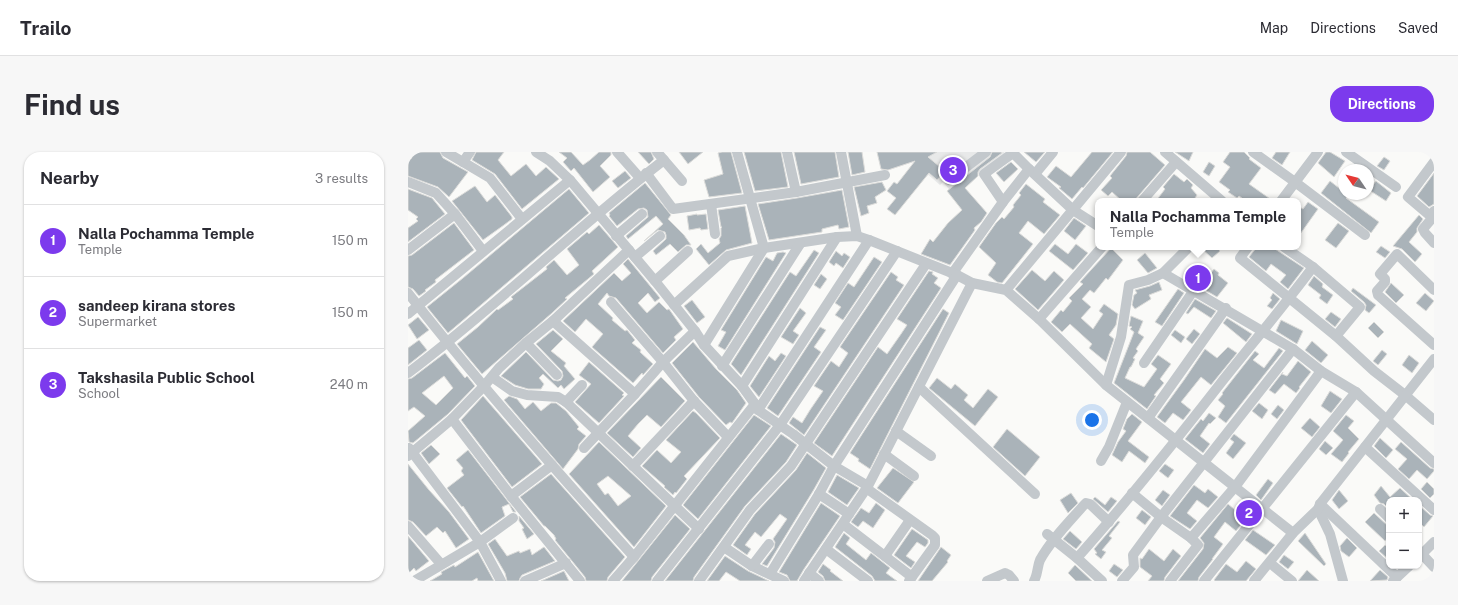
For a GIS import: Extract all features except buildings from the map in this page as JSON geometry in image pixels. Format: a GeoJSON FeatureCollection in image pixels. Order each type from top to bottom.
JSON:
{"type":"FeatureCollection","features":[{"type":"Feature","properties":{"kind":"street"},"geometry":{"type":"LineString","coordinates":[[446,152],[490,178],[522,219]]}},
{"type":"Feature","properties":{"kind":"street"},"geometry":{"type":"LineString","coordinates":[[463,162],[470,152]]}},
{"type":"Feature","properties":{"kind":"street"},"geometry":{"type":"LineString","coordinates":[[536,152],[550,161],[570,180],[655,281],[695,331],[704,345],[742,386],[756,407],[834,466],[867,487],[932,535],[936,543],[911,579],[885,556],[843,524]]}},
{"type":"Feature","properties":{"kind":"street"},"geometry":{"type":"LineString","coordinates":[[617,152],[643,176],[673,209],[796,192],[885,175]]}},
{"type":"Feature","properties":{"kind":"street"},"geometry":{"type":"LineString","coordinates":[[657,152],[682,181]]}},
{"type":"Feature","properties":{"kind":"street"},"geometry":{"type":"LineString","coordinates":[[704,345],[764,248],[737,152]]}},
{"type":"Feature","properties":{"kind":"street"},"geometry":{"type":"LineString","coordinates":[[787,152],[796,192]]}},
{"type":"Feature","properties":{"kind":"street"},"geometry":{"type":"LineString","coordinates":[[841,152],[848,182],[857,236]]}},
{"type":"Feature","properties":{"kind":"street"},"geometry":{"type":"LineString","coordinates":[[949,180],[986,152]]}},
{"type":"Feature","properties":{"kind":"street"},"geometry":{"type":"LineString","coordinates":[[1003,202],[984,174],[1012,152],[1073,210],[1095,224]]}},
{"type":"Feature","properties":{"kind":"street"},"geometry":{"type":"LineString","coordinates":[[770,574],[819,494],[834,466],[954,274],[1003,202],[1053,152]]}},
{"type":"Feature","properties":{"kind":"street"},"geometry":{"type":"LineString","coordinates":[[1006,290],[1121,152]]}},
{"type":"Feature","properties":{"kind":"street"},"geometry":{"type":"LineString","coordinates":[[1165,152],[1218,198]]}},
{"type":"Feature","properties":{"kind":"street"},"geometry":{"type":"LineString","coordinates":[[1253,152],[1365,235]]}},
{"type":"Feature","properties":{"kind":"street"},"geometry":{"type":"LineString","coordinates":[[1283,198],[1318,152]]}},
{"type":"Feature","properties":{"kind":"street"},"geometry":{"type":"LineString","coordinates":[[1346,152],[1396,187]]}},
{"type":"Feature","properties":{"kind":"street"},"geometry":{"type":"LineString","coordinates":[[408,373],[447,344],[598,214],[664,160]]}},
{"type":"Feature","properties":{"kind":"street"},"geometry":{"type":"LineString","coordinates":[[1145,198],[1176,162]]}},
{"type":"Feature","properties":{"kind":"street"},"geometry":{"type":"LineString","coordinates":[[1434,162],[1408,197],[1428,214],[1431,215],[1434,211]]}},
{"type":"Feature","properties":{"kind":"street"},"geometry":{"type":"LineString","coordinates":[[408,314],[570,180]]}},
{"type":"Feature","properties":{"kind":"street"},"geometry":{"type":"LineString","coordinates":[[408,182],[436,193],[455,214],[483,251]]}},
{"type":"Feature","properties":{"kind":"street"},"geometry":{"type":"LineString","coordinates":[[710,204],[715,234]]}},
{"type":"Feature","properties":{"kind":"street"},"geometry":{"type":"LineString","coordinates":[[408,250],[455,214]]}},
{"type":"Feature","properties":{"kind":"street"},"geometry":{"type":"LineString","coordinates":[[616,236],[642,214]]}},
{"type":"Feature","properties":{"kind":"street"},"geometry":{"type":"LineString","coordinates":[[1434,216],[1423,229],[1434,243]]}},
{"type":"Feature","properties":{"kind":"street"},"geometry":{"type":"LineString","coordinates":[[501,581],[480,542],[409,452],[452,419],[499,368],[526,342],[632,253],[660,236]]}},
{"type":"Feature","properties":{"kind":"street"},"geometry":{"type":"LineString","coordinates":[[674,305],[728,256],[764,248],[800,244],[837,237],[857,236],[954,274],[972,283],[1006,290],[1039,319],[1106,385],[1293,533]]}},
{"type":"Feature","properties":{"kind":"street"},"geometry":{"type":"LineString","coordinates":[[742,386],[837,237]]}},
{"type":"Feature","properties":{"kind":"street"},"geometry":{"type":"LineString","coordinates":[[613,581],[634,557],[728,437],[756,407],[869,240]]}},
{"type":"Feature","properties":{"kind":"street"},"geometry":{"type":"LineString","coordinates":[[722,366],[800,244]]}},
{"type":"Feature","properties":{"kind":"street"},"geometry":{"type":"LineString","coordinates":[[1039,319],[1099,250]]}},
{"type":"Feature","properties":{"kind":"street"},"geometry":{"type":"LineString","coordinates":[[1106,385],[1121,337],[1129,285],[1148,280],[1164,273],[1186,250]]}},
{"type":"Feature","properties":{"kind":"street"},"geometry":{"type":"LineString","coordinates":[[1246,250],[1240,258],[1336,336],[1374,371],[1434,420]]}},
{"type":"Feature","properties":{"kind":"street"},"geometry":{"type":"LineString","coordinates":[[1288,250],[1313,267],[1360,307],[1336,336]]}},
{"type":"Feature","properties":{"kind":"street"},"geometry":{"type":"LineString","coordinates":[[655,281],[688,251]]}},
{"type":"Feature","properties":{"kind":"street"},"geometry":{"type":"LineString","coordinates":[[657,581],[780,425],[897,251]]}},
{"type":"Feature","properties":{"kind":"street"},"geometry":{"type":"LineString","coordinates":[[1434,290],[1397,254],[1380,274],[1385,279],[1385,282],[1377,291],[1378,295],[1434,345]]}},
{"type":"Feature","properties":{"kind":"street"},"geometry":{"type":"LineString","coordinates":[[700,581],[750,510],[791,466],[926,264]]}},
{"type":"Feature","properties":{"kind":"street"},"geometry":{"type":"LineString","coordinates":[[1077,558],[1109,522],[1176,440],[1290,298],[1313,267]]}},
{"type":"Feature","properties":{"kind":"street"},"geometry":{"type":"LineString","coordinates":[[1164,273],[1293,348],[1321,371],[1356,392],[1434,463]]}},
{"type":"Feature","properties":{"kind":"street"},"geometry":{"type":"LineString","coordinates":[[819,581],[806,577],[867,487],[972,283]]}},
{"type":"Feature","properties":{"kind":"street"},"geometry":{"type":"LineString","coordinates":[[1144,363],[1194,290]]}},
{"type":"Feature","properties":{"kind":"street"},"geometry":{"type":"LineString","coordinates":[[408,293],[447,344],[634,557]]}},
{"type":"Feature","properties":{"kind":"street"},"geometry":{"type":"LineString","coordinates":[[611,302],[663,362],[694,401],[728,437]]}},
{"type":"Feature","properties":{"kind":"street"},"geometry":{"type":"LineString","coordinates":[[1148,418],[1226,308]]}},
{"type":"Feature","properties":{"kind":"street"},"geometry":{"type":"LineString","coordinates":[[552,321],[635,394]]}},
{"type":"Feature","properties":{"kind":"street"},"geometry":{"type":"LineString","coordinates":[[584,448],[663,362],[695,331]]}},
{"type":"Feature","properties":{"kind":"street"},"geometry":{"type":"LineString","coordinates":[[526,342],[557,375]]}},
{"type":"Feature","properties":{"kind":"street"},"geometry":{"type":"LineString","coordinates":[[1122,581],[1134,567],[1133,555],[1293,348]]}},
{"type":"Feature","properties":{"kind":"street"},"geometry":{"type":"LineString","coordinates":[[1254,581],[1293,533],[1319,506],[1434,359]]}},
{"type":"Feature","properties":{"kind":"street"},"geometry":{"type":"LineString","coordinates":[[1191,538],[1235,486],[1321,371]]}},
{"type":"Feature","properties":{"kind":"street"},"geometry":{"type":"LineString","coordinates":[[492,377],[512,391],[527,395],[558,397],[566,402],[699,529]]}},
{"type":"Feature","properties":{"kind":"street"},"geometry":{"type":"LineString","coordinates":[[566,402],[582,385]]}},
{"type":"Feature","properties":{"kind":"street"},"geometry":{"type":"LineString","coordinates":[[919,387],[1035,494]]}},
{"type":"Feature","properties":{"kind":"street"},"geometry":{"type":"LineString","coordinates":[[1204,581],[1356,392]]}},
{"type":"Feature","properties":{"kind":"street"},"geometry":{"type":"LineString","coordinates":[[633,466],[694,401]]}},
{"type":"Feature","properties":{"kind":"street"},"geometry":{"type":"LineString","coordinates":[[1101,461],[1109,448],[1127,402]]}},
{"type":"Feature","properties":{"kind":"street"},"geometry":{"type":"LineString","coordinates":[[452,419],[511,496],[580,581]]}},
{"type":"Feature","properties":{"kind":"street"},"geometry":{"type":"LineString","coordinates":[[896,431],[931,456]]}},
{"type":"Feature","properties":{"kind":"street"},"geometry":{"type":"LineString","coordinates":[[1365,447],[1434,510]]}},
{"type":"Feature","properties":{"kind":"street"},"geometry":{"type":"LineString","coordinates":[[884,454],[914,476]]}},
{"type":"Feature","properties":{"kind":"street"},"geometry":{"type":"LineString","coordinates":[[511,496],[552,465]]}},
{"type":"Feature","properties":{"kind":"street"},"geometry":{"type":"LineString","coordinates":[[1132,493],[1198,545],[1170,581]]}},
{"type":"Feature","properties":{"kind":"street"},"geometry":{"type":"LineString","coordinates":[[819,494],[849,514]]}},
{"type":"Feature","properties":{"kind":"street"},"geometry":{"type":"LineString","coordinates":[[1034,581],[1038,573],[1039,562],[1051,537],[1086,503],[1090,504],[1109,522]]}},
{"type":"Feature","properties":{"kind":"street"},"geometry":{"type":"LineString","coordinates":[[1319,506],[1395,579],[1406,569]]}},
{"type":"Feature","properties":{"kind":"street"},"geometry":{"type":"LineString","coordinates":[[1319,506],[1330,534],[1343,581]]}},
{"type":"Feature","properties":{"kind":"street"},"geometry":{"type":"LineString","coordinates":[[1380,509],[1386,515]]}},
{"type":"Feature","properties":{"kind":"street"},"geometry":{"type":"LineString","coordinates":[[414,581],[480,542],[512,518]]}},
{"type":"Feature","properties":{"kind":"street"},"geometry":{"type":"LineString","coordinates":[[885,556],[910,520]]}},
{"type":"Feature","properties":{"kind":"street"},"geometry":{"type":"LineString","coordinates":[[408,526],[441,564]]}},
{"type":"Feature","properties":{"kind":"street"},"geometry":{"type":"LineString","coordinates":[[1051,537],[1102,581]]}},
{"type":"Feature","properties":{"kind":"street"},"geometry":{"type":"LineString","coordinates":[[1422,552],[1434,542]]}},
{"type":"Feature","properties":{"kind":"street"},"geometry":{"type":"LineString","coordinates":[[752,566],[769,544]]}},
{"type":"Feature","properties":{"kind":"street"},"geometry":{"type":"LineString","coordinates":[[724,547],[752,566],[784,581]]}},
{"type":"Feature","properties":{"kind":"street"},"geometry":{"type":"LineString","coordinates":[[826,549],[868,581]]}},
{"type":"Feature","properties":{"kind":"street"},"geometry":{"type":"LineString","coordinates":[[1422,556],[1434,567]]}},
{"type":"Feature","properties":{"kind":"street"},"geometry":{"type":"LineString","coordinates":[[525,581],[566,563]]}},
{"type":"Feature","properties":{"kind":"street"},"geometry":{"type":"LineString","coordinates":[[1270,563],[1292,581]]}},
{"type":"Feature","properties":{"kind":"street"},"geometry":{"type":"LineString","coordinates":[[987,581],[1005,573],[1014,581]]}},
{"type":"Feature","properties":{"kind":"shaded area"},"geometry":{"type":"Polygon","coordinates":[[[918,152],[1004,152],[1005,154],[971,179],[954,195],[943,182],[940,185],[911,160],[918,152]]]}},
{"type":"Feature","properties":{"kind":"place","name":"Takshasila Public School"},"geometry":{"type":"Point","coordinates":[953,170]}},
{"type":"Feature","properties":{"kind":"place","name":"Nalla Pochamma Temple"},"geometry":{"type":"Point","coordinates":[1198,278]}},
{"type":"Feature","properties":{"kind":"place","name":"sandeep kirana stores"},"geometry":{"type":"Point","coordinates":[1249,513]}}]}
